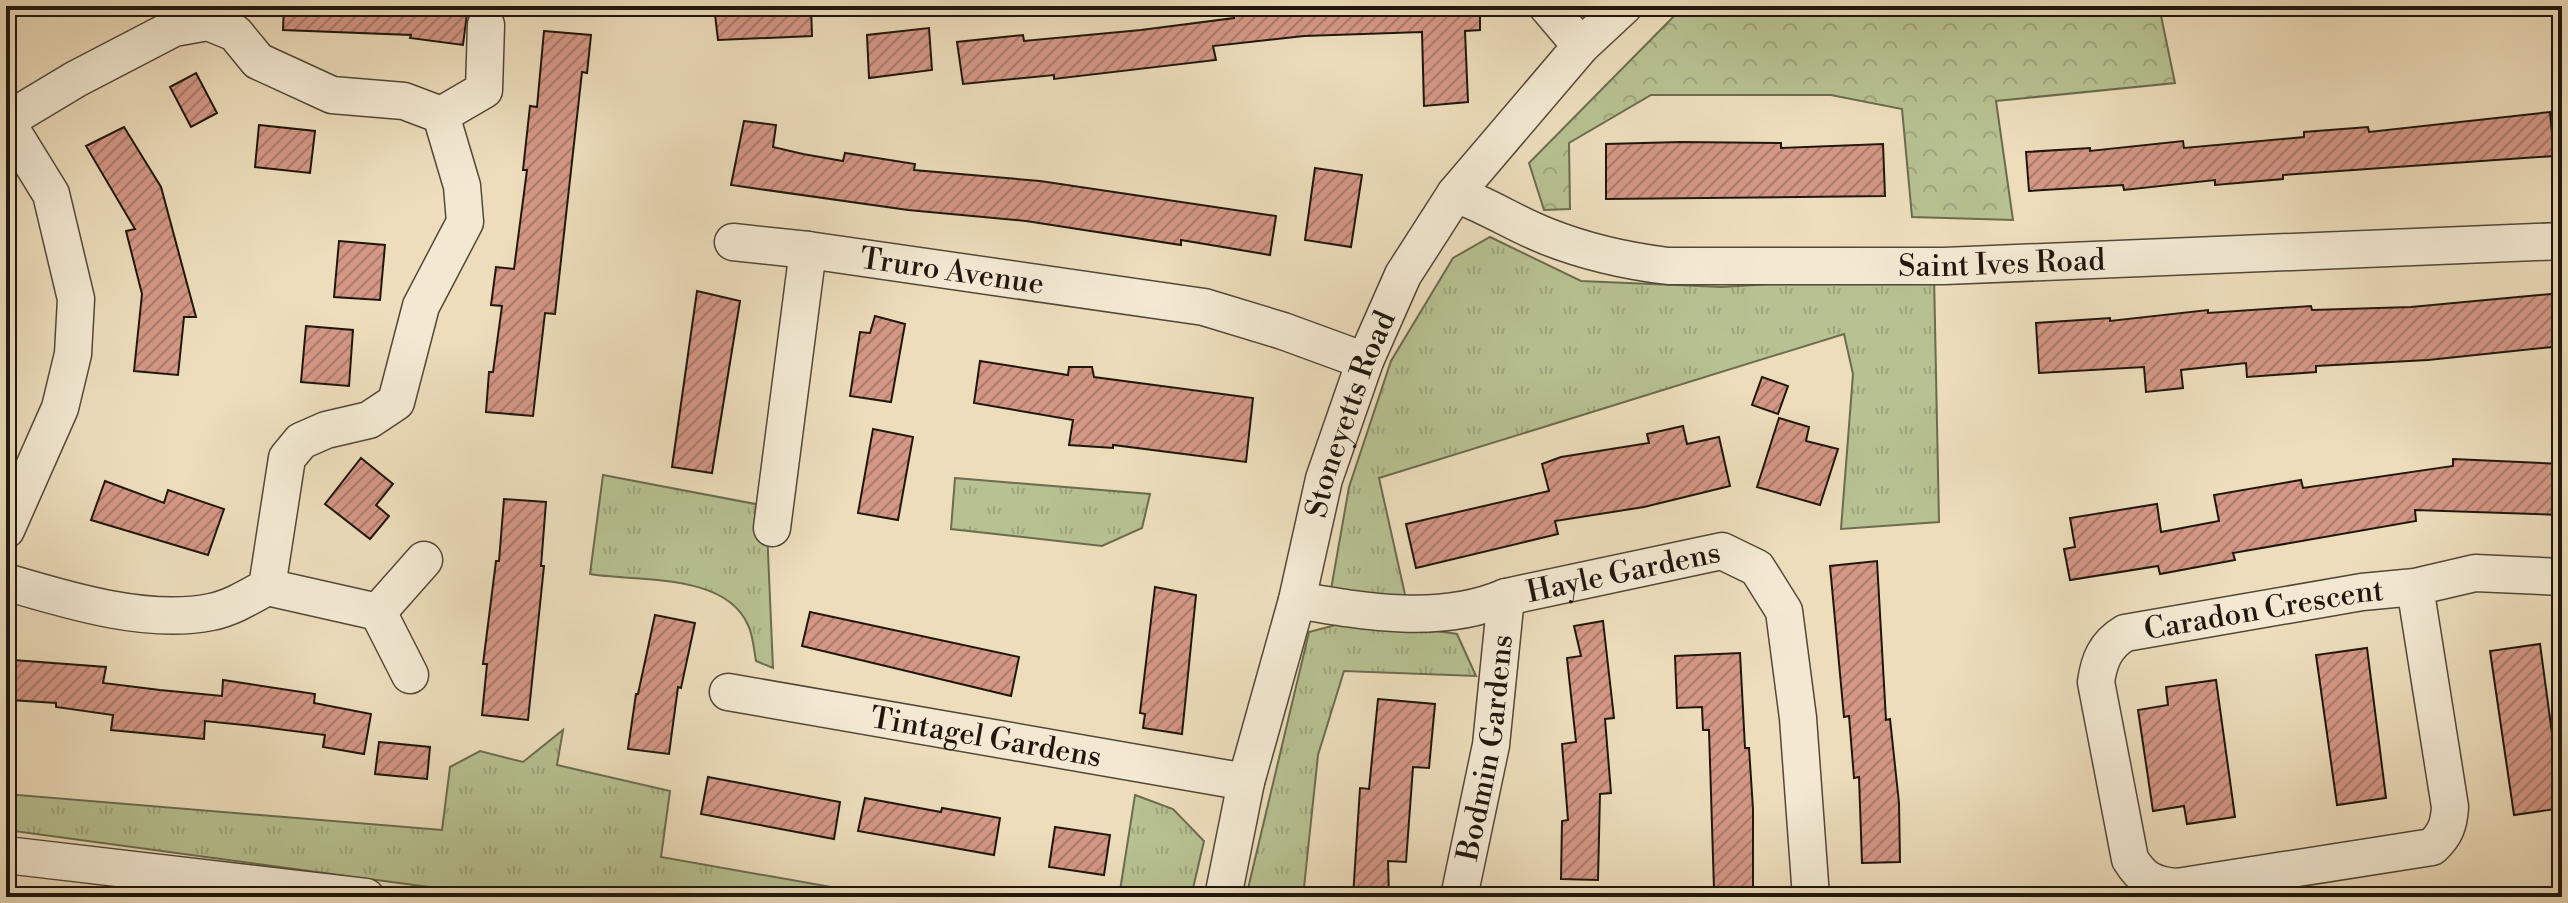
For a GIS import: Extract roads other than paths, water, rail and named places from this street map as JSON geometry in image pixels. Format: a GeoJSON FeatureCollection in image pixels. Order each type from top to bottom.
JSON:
{"type":"FeatureCollection","features":[{"type":"Feature","properties":{"kind":"street"},"geometry":{"type":"LineString","coordinates":[[1547,6],[1581,46]]}},
{"type":"Feature","properties":{"kind":"street","name":"Stoneyetts Road"},"geometry":{"type":"LineString","coordinates":[[1223,897],[1246,782],[1297,600],[1324,479],[1365,361],[1403,275],[1455,194],[1581,46],[1624,6]]}},
{"type":"Feature","properties":{"kind":"street"},"geometry":{"type":"LineString","coordinates":[[6,530],[60,408],[73,354],[76,299],[51,194],[6,121],[76,79],[124,57],[174,28],[208,22],[235,33],[258,61],[319,90],[332,95],[404,101],[441,115],[500,90],[486,25]]}},
{"type":"Feature","properties":{"kind":"street"},"geometry":{"type":"LineString","coordinates":[[267,587],[287,458],[301,441],[326,430],[369,420],[396,402],[421,306],[465,222],[462,186],[441,115]]}},
{"type":"Feature","properties":{"kind":"street","name":"Saint Ives Road"},"geometry":{"type":"LineString","coordinates":[[1455,194],[1490,206],[1508,218],[1568,245],[1630,262],[1668,266],[1944,266],[2562,241]]}},
{"type":"Feature","properties":{"kind":"street","name":"Truro Avenue"},"geometry":{"type":"LineString","coordinates":[[733,242],[957,269],[1204,307],[1365,361]]}},
{"type":"Feature","properties":{"kind":"street"},"geometry":{"type":"LineString","coordinates":[[772,528],[808,250]]}},
{"type":"Feature","properties":{"kind":"street","name":"Hayle Gardens"},"geometry":{"type":"LineString","coordinates":[[1297,600],[1348,609],[1411,613],[1475,610],[1506,597],[1722,551],[1757,568],[1784,611],[1798,718],[1811,897]]}},
{"type":"Feature","properties":{"kind":"street"},"geometry":{"type":"LineString","coordinates":[[378,612],[424,560]]}},
{"type":"Feature","properties":{"kind":"street","name":"Caradon Crescent"},"geometry":{"type":"LineString","coordinates":[[2415,587],[2450,807],[2449,823],[2442,837],[2432,847],[2177,887],[2158,886],[2141,876],[2130,859],[2096,682],[2099,663],[2106,648],[2125,633],[2362,592],[2415,587],[2475,573],[2562,577]]}},
{"type":"Feature","properties":{"kind":"street"},"geometry":{"type":"LineString","coordinates":[[6,582],[76,603],[169,616],[211,612],[240,603],[267,587],[378,612]]}},
{"type":"Feature","properties":{"kind":"street","name":"Bodmin Gardens"},"geometry":{"type":"LineString","coordinates":[[1459,897],[1491,745],[1506,597]]}},
{"type":"Feature","properties":{"kind":"street"},"geometry":{"type":"LineString","coordinates":[[378,612],[410,675]]}},
{"type":"Feature","properties":{"kind":"street","name":"Tintagel Gardens"},"geometry":{"type":"LineString","coordinates":[[728,692],[1246,782]]}},
{"type":"Feature","properties":{"kind":"street"},"geometry":{"type":"LineString","coordinates":[[6,855],[366,897]]}}]}
